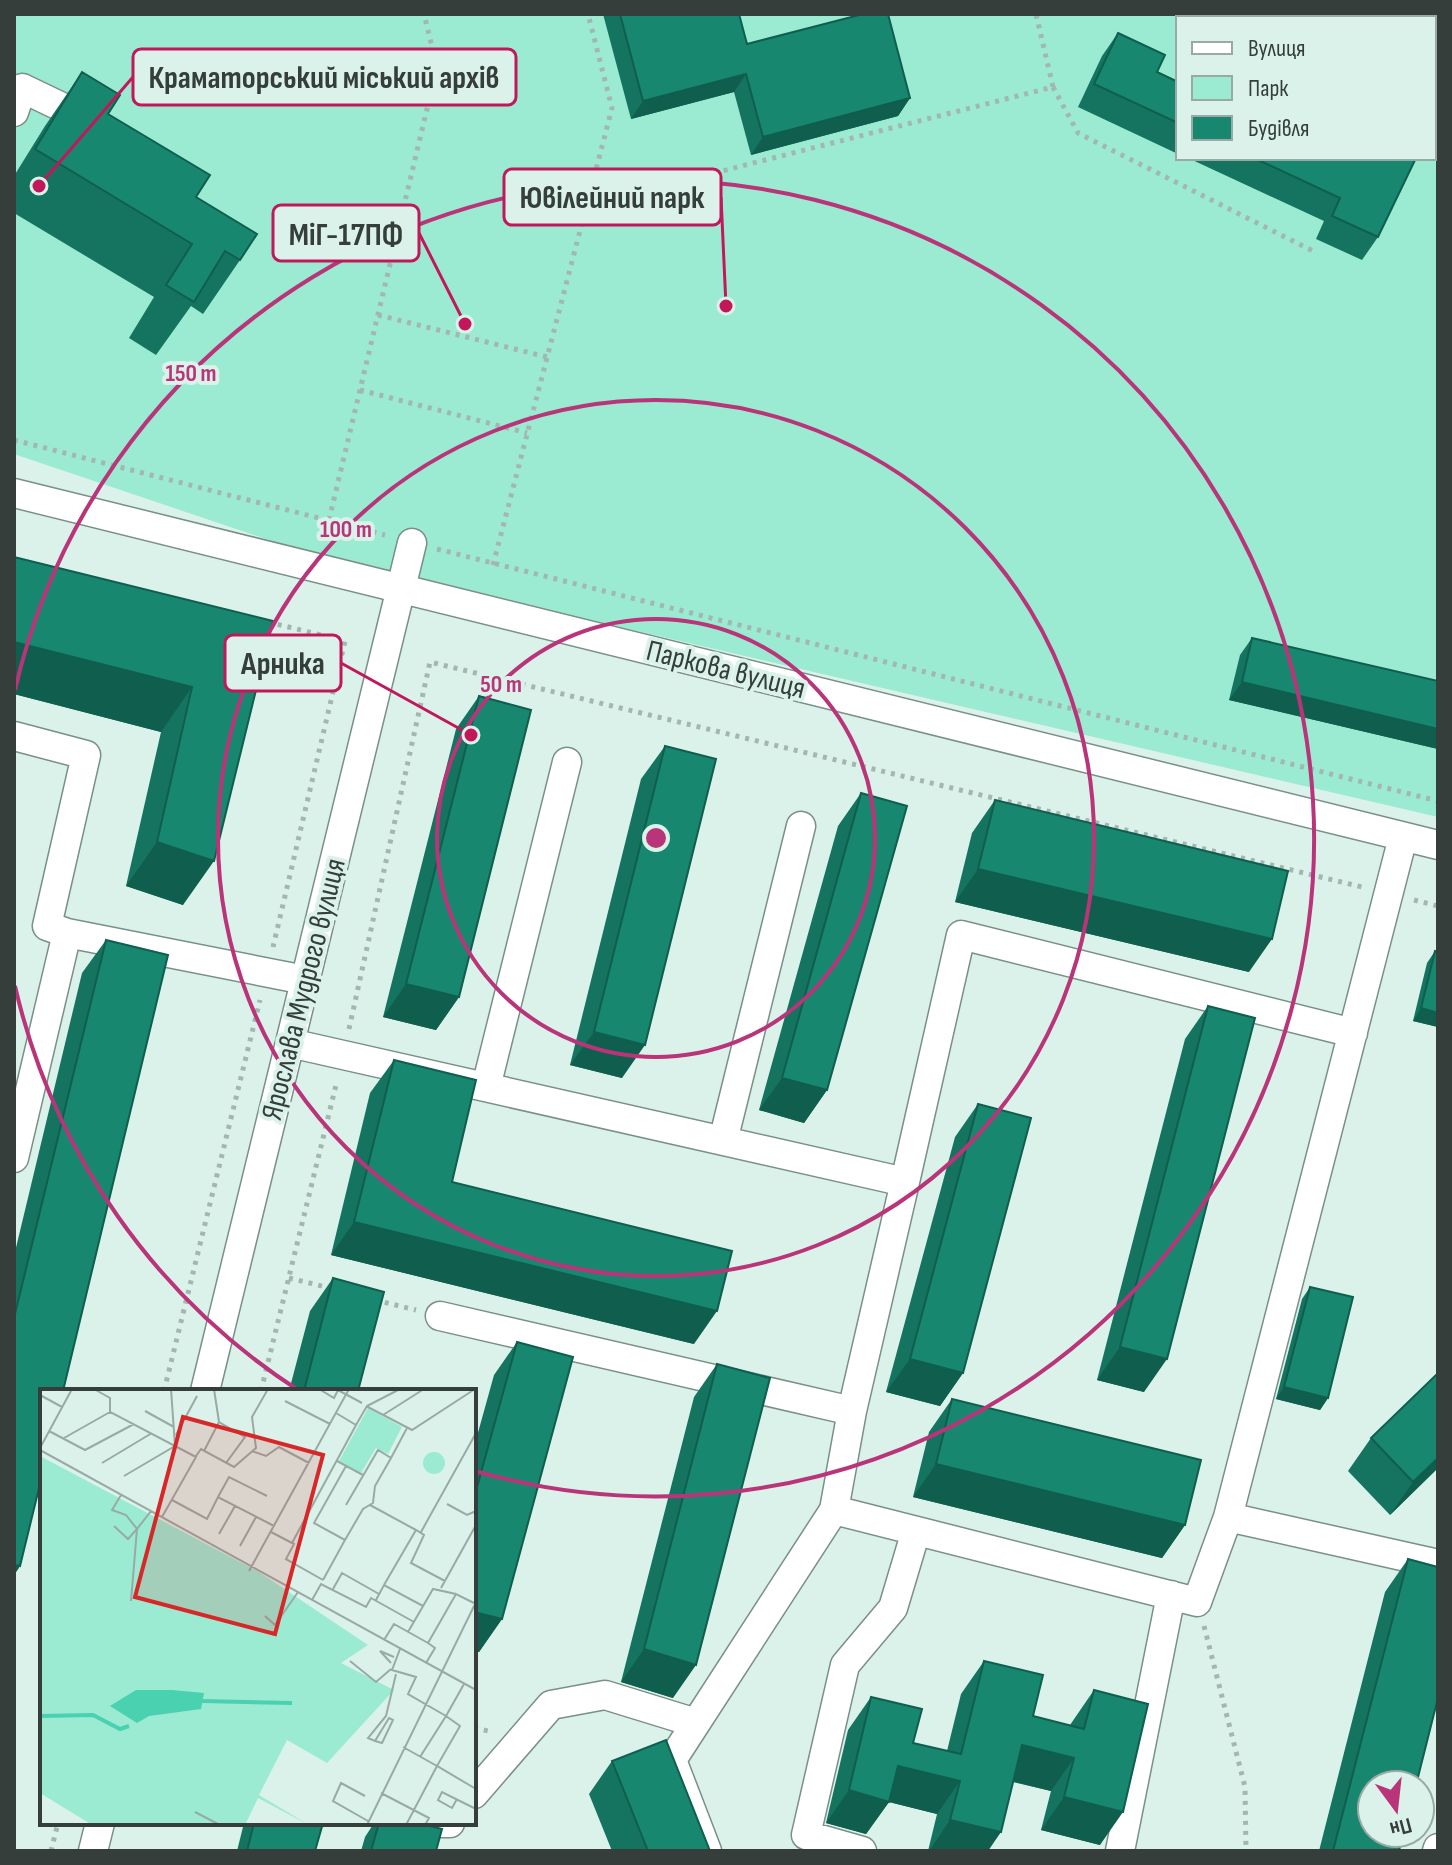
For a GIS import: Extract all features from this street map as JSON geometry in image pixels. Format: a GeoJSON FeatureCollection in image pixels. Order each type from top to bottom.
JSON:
{"type":"FeatureCollection","features":[{"type":"Feature","properties":{"kind":"street"},"geometry":{"type":"LineString","coordinates":[[14,112],[22,88],[117,134]]}},
{"type":"Feature","properties":{"kind":"street","name":"Паркова вулиця"},"geometry":{"type":"LineString","coordinates":[[14,493],[1438,845]]}},
{"type":"Feature","properties":{"kind":"street","name":"Ярослава Мудрого вулиця"},"geometry":{"type":"LineString","coordinates":[[205,1389],[412,543]]}},
{"type":"Feature","properties":{"kind":"street"},"geometry":{"type":"LineString","coordinates":[[14,736],[86,755],[47,926],[67,933],[305,980]]}},
{"type":"Feature","properties":{"kind":"street"},"geometry":{"type":"LineString","coordinates":[[486,1087],[567,762]]}},
{"type":"Feature","properties":{"kind":"street"},"geometry":{"type":"LineString","coordinates":[[723,1141],[801,826]]}},
{"type":"Feature","properties":{"kind":"street"},"geometry":{"type":"LineString","coordinates":[[1120,1851],[1184,1599],[1228,1517],[1403,837]]}},
{"type":"Feature","properties":{"kind":"street"},"geometry":{"type":"LineString","coordinates":[[14,1158],[67,933]]}},
{"type":"Feature","properties":{"kind":"street"},"geometry":{"type":"LineString","coordinates":[[707,1851],[672,1760],[834,1510],[852,1411],[961,935],[1353,1033]]}},
{"type":"Feature","properties":{"kind":"street"},"geometry":{"type":"LineString","coordinates":[[290,1043],[905,1182]]}},
{"type":"Feature","properties":{"kind":"street"},"geometry":{"type":"LineString","coordinates":[[440,1316],[852,1411]]}},
{"type":"Feature","properties":{"kind":"street"},"geometry":{"type":"LineString","coordinates":[[834,1510],[1184,1599]]}},
{"type":"Feature","properties":{"kind":"street"},"geometry":{"type":"LineString","coordinates":[[1228,1517],[1438,1564]]}},
{"type":"Feature","properties":{"kind":"street"},"geometry":{"type":"LineString","coordinates":[[862,1851],[806,1835],[845,1665],[893,1608],[916,1531]]}},
{"type":"Feature","properties":{"kind":"street"},"geometry":{"type":"LineString","coordinates":[[476,1792],[551,1705],[605,1695],[696,1723]]}},
{"type":"Feature","properties":{"kind":"street"},"geometry":{"type":"LineString","coordinates":[[93,1851],[100,1825]]}},
{"type":"Feature","properties":{"kind":"path"},"geometry":{"type":"LineString","coordinates":[[14,440],[329,520],[437,67],[424,14]]}},
{"type":"Feature","properties":{"kind":"path"},"geometry":{"type":"LineString","coordinates":[[588,14],[612,108],[493,565],[1438,801]]}},
{"type":"Feature","properties":{"kind":"path"},"geometry":{"type":"LineString","coordinates":[[1036,14],[1053,87],[1078,133],[1317,253]]}},
{"type":"Feature","properties":{"kind":"path"},"geometry":{"type":"LineString","coordinates":[[587,206],[1053,87]]}},
{"type":"Feature","properties":{"kind":"path"},"geometry":{"type":"LineString","coordinates":[[378,315],[547,357]]}},
{"type":"Feature","properties":{"kind":"path"},"geometry":{"type":"LineString","coordinates":[[360,390],[527,433]]}},
{"type":"Feature","properties":{"kind":"path"},"geometry":{"type":"LineString","coordinates":[[164,1389],[345,641],[260,620]]}},
{"type":"Feature","properties":{"kind":"path"},"geometry":{"type":"LineString","coordinates":[[261,1389],[343,1056],[430,662],[1389,894]]}},
{"type":"Feature","properties":{"kind":"path"},"geometry":{"type":"LineString","coordinates":[[289,1278],[334,1289]]}},
{"type":"Feature","properties":{"kind":"path"},"geometry":{"type":"LineString","coordinates":[[364,1297],[440,1316]]}},
{"type":"Feature","properties":{"kind":"path"},"geometry":{"type":"LineString","coordinates":[[1184,1599],[1245,1787],[1246,1851]]}},
{"type":"Feature","properties":{"kind":"path"},"geometry":{"type":"LineString","coordinates":[[51,1851],[58,1825]]}},
{"type":"Feature","properties":{"kind":"green space"},"geometry":{"type":"Polygon","coordinates":[[[14,14],[1438,14],[1438,817],[319,557],[14,454],[14,14]]]}},
{"type":"Feature","properties":{"kind":"building"},"geometry":{"type":"Polygon","coordinates":[[[620,14],[739,14],[747,44],[863,14],[888,14],[910,98],[763,137],[746,74],[643,101],[620,14]]]}},
{"type":"Feature","properties":{"kind":"building"},"geometry":{"type":"Polygon","coordinates":[[[1118,33],[1165,55],[1157,72],[1176,81],[1176,122],[1094,84],[1118,33]]]}},
{"type":"Feature","properties":{"kind":"building"},"geometry":{"type":"Polygon","coordinates":[[[82,72],[120,95],[108,114],[210,175],[196,197],[257,234],[240,260],[225,251],[194,302],[166,285],[192,244],[35,149],[82,72]]]}},
{"type":"Feature","properties":{"kind":"building"},"geometry":{"type":"Polygon","coordinates":[[[1258,160],[1415,160],[1378,237],[1332,216],[1340,198],[1258,160]]]}},
{"type":"Feature","properties":{"kind":"building"},"geometry":{"type":"Polygon","coordinates":[[[14,557],[273,621],[214,861],[157,842],[192,687],[14,642],[14,557]]]}},
{"type":"Feature","properties":{"kind":"building"},"geometry":{"type":"Polygon","coordinates":[[[1252,638],[1438,681],[1438,729],[1242,682],[1252,638]]]}},
{"type":"Feature","properties":{"kind":"building"},"geometry":{"type":"Polygon","coordinates":[[[479,696],[531,710],[459,997],[406,984],[479,696]]]}},
{"type":"Feature","properties":{"kind":"building"},"geometry":{"type":"Polygon","coordinates":[[[665,746],[716,759],[645,1045],[594,1032],[665,746]]]}},
{"type":"Feature","properties":{"kind":"building"},"geometry":{"type":"Polygon","coordinates":[[[861,793],[907,806],[827,1090],[782,1078],[861,793]]]}},
{"type":"Feature","properties":{"kind":"building"},"geometry":{"type":"Polygon","coordinates":[[[995,800],[1288,871],[1272,939],[978,869],[995,800]]]}},
{"type":"Feature","properties":{"kind":"building"},"geometry":{"type":"Polygon","coordinates":[[[106,940],[168,955],[63,1389],[40,1389],[40,1484],[20,1566],[14,1565],[14,1318],[106,940]]]}},
{"type":"Feature","properties":{"kind":"building"},"geometry":{"type":"Polygon","coordinates":[[[1435,951],[1438,952],[1438,1013],[1421,1008],[1435,951]]]}},
{"type":"Feature","properties":{"kind":"building"},"geometry":{"type":"Polygon","coordinates":[[[1208,1006],[1255,1018],[1167,1359],[1120,1347],[1208,1006]]]}},
{"type":"Feature","properties":{"kind":"building"},"geometry":{"type":"Polygon","coordinates":[[[394,1060],[476,1080],[452,1182],[732,1251],[717,1311],[354,1222],[394,1060]]]}},
{"type":"Feature","properties":{"kind":"building"},"geometry":{"type":"Polygon","coordinates":[[[978,1104],[1031,1118],[963,1373],[910,1359],[978,1104]]]}},
{"type":"Feature","properties":{"kind":"building"},"geometry":{"type":"Polygon","coordinates":[[[333,1278],[384,1292],[359,1389],[305,1389],[333,1278]]]}},
{"type":"Feature","properties":{"kind":"building"},"geometry":{"type":"Polygon","coordinates":[[[1310,1287],[1353,1297],[1328,1398],[1284,1387],[1310,1287]]]}},
{"type":"Feature","properties":{"kind":"building"},"geometry":{"type":"Polygon","coordinates":[[[517,1342],[573,1357],[502,1619],[476,1612],[476,1491],[517,1342]]]}},
{"type":"Feature","properties":{"kind":"building"},"geometry":{"type":"Polygon","coordinates":[[[717,1364],[770,1378],[696,1665],[644,1649],[717,1364]]]}},
{"type":"Feature","properties":{"kind":"building"},"geometry":{"type":"Polygon","coordinates":[[[1438,1373],[1438,1458],[1413,1482],[1371,1438],[1438,1373]]]}},
{"type":"Feature","properties":{"kind":"building"},"geometry":{"type":"Polygon","coordinates":[[[952,1399],[1201,1460],[1185,1525],[936,1464],[952,1399]]]}},
{"type":"Feature","properties":{"kind":"building"},"geometry":{"type":"Polygon","coordinates":[[[1408,1559],[1438,1567],[1438,1698],[1420,1769],[1356,1769],[1356,1849],[1399,1851],[1333,1851],[1408,1559]]]}},
{"type":"Feature","properties":{"kind":"building"},"geometry":{"type":"Polygon","coordinates":[[[984,1661],[1043,1675],[1033,1716],[1084,1729],[1094,1690],[1148,1704],[1123,1812],[1064,1797],[1074,1758],[1022,1745],[1001,1832],[950,1820],[960,1781],[898,1766],[889,1802],[849,1790],[871,1697],[922,1709],[913,1743],[961,1754],[984,1661]]]}},
{"type":"Feature","properties":{"kind":"building"},"geometry":{"type":"Polygon","coordinates":[[[666,1740],[710,1851],[648,1851],[612,1761],[666,1740]]]}},
{"type":"Feature","properties":{"kind":"building"},"geometry":{"type":"Polygon","coordinates":[[[254,1825],[322,1825],[315,1851],[247,1851],[254,1825]]]}},
{"type":"Feature","properties":{"kind":"building"},"geometry":{"type":"Polygon","coordinates":[[[378,1825],[426,1825],[442,1829],[436,1851],[371,1851],[378,1825]]]}},
{"type":"Feature","properties":{"kind":"place","name":"Краматорський міський архів"},"geometry":{"type":"Point","coordinates":[39,186]}},
{"type":"Feature","properties":{"kind":"place","name":"Ювілейний парк"},"geometry":{"type":"Point","coordinates":[726,306]}},
{"type":"Feature","properties":{"kind":"place","name":"МіГ-17ПФ"},"geometry":{"type":"Point","coordinates":[465,324]}},
{"type":"Feature","properties":{"kind":"place","name":"Арника"},"geometry":{"type":"Point","coordinates":[471,735]}}]}
